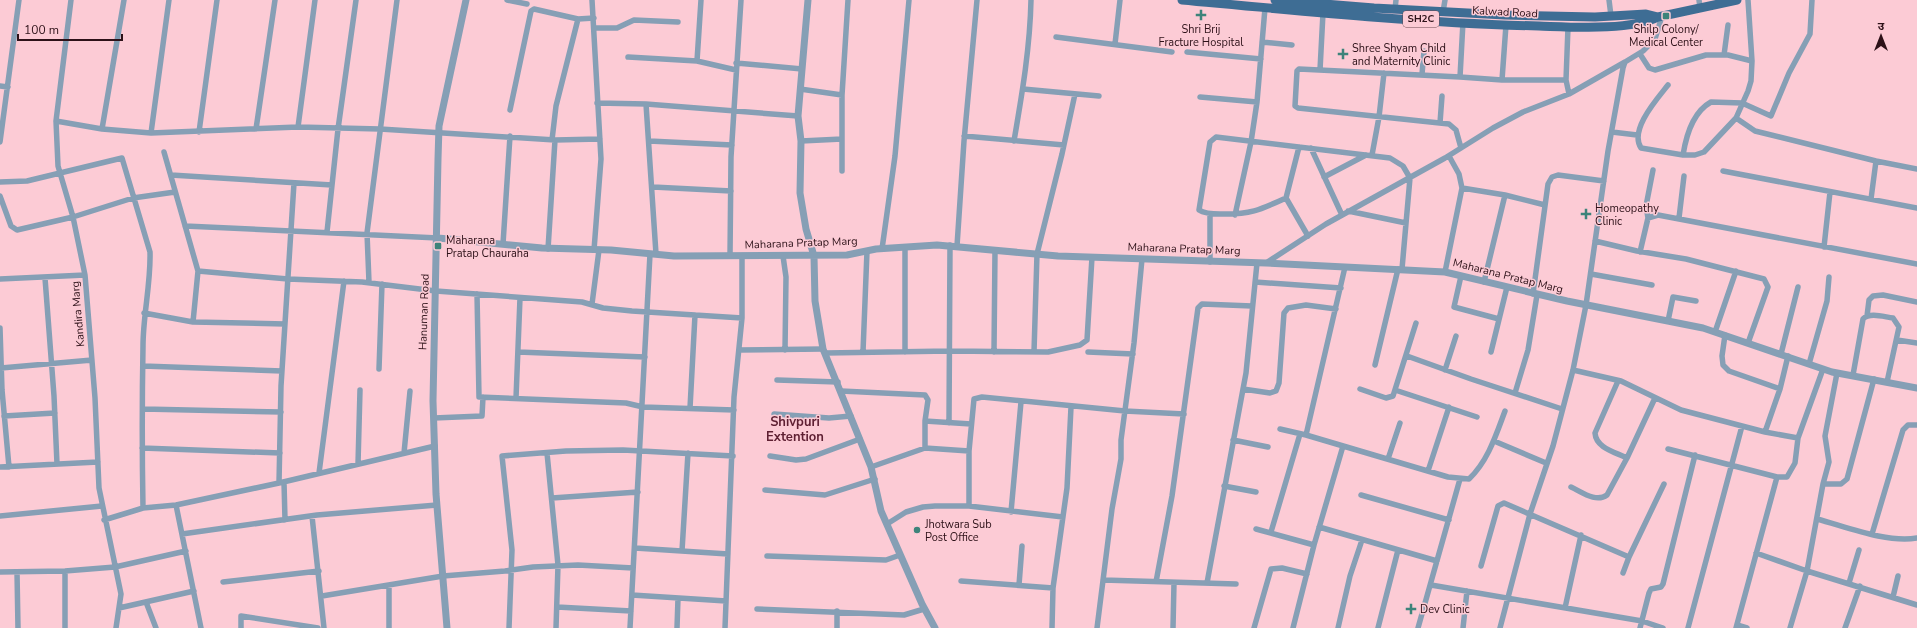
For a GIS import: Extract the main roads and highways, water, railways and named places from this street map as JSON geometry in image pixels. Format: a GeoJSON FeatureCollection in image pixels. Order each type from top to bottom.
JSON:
{"type":"FeatureCollection","features":[{"type":"Feature","properties":{"kind":"main road","name":"Kalwad Road"},"geometry":{"type":"LineString","coordinates":[[1182,0],[1323,13],[1506,25],[1568,27],[1588,27],[1647,22],[1700,4],[1737,0]]}},
{"type":"Feature","properties":{"kind":"main road","name":"Kalwad Road"},"geometry":{"type":"LineString","coordinates":[[1275,0],[1396,5],[1443,12],[1512,16],[1611,16],[1646,14],[1660,17]]}},
{"type":"Feature","properties":{"kind":"place","name":"Shri Brij Fracture Hospital"},"geometry":{"type":"Point","coordinates":[1201,15]}},
{"type":"Feature","properties":{"kind":"place","name":"Shilp Colony/ Medical Center"},"geometry":{"type":"Point","coordinates":[1666,16]}},
{"type":"Feature","properties":{"kind":"place","name":"Shree Shyam Child and Maternity Clinic"},"geometry":{"type":"Point","coordinates":[1343,54]}},
{"type":"Feature","properties":{"kind":"place","name":"Homeopathy Clinic"},"geometry":{"type":"Point","coordinates":[1586,214]}},
{"type":"Feature","properties":{"kind":"place","name":"Maharana Pratap Chauraha"},"geometry":{"type":"Point","coordinates":[438,246]}},
{"type":"Feature","properties":{"kind":"place","name":"Jhotwara Sub Post Office"},"geometry":{"type":"Point","coordinates":[917,530]}},
{"type":"Feature","properties":{"kind":"place","name":"Dev Clinic"},"geometry":{"type":"Point","coordinates":[1411,609]}},
{"type":"Feature","properties":{"kind":"district","name":"Shivpuri Extention"},"geometry":{"type":"Point","coordinates":[795,430]}}]}
